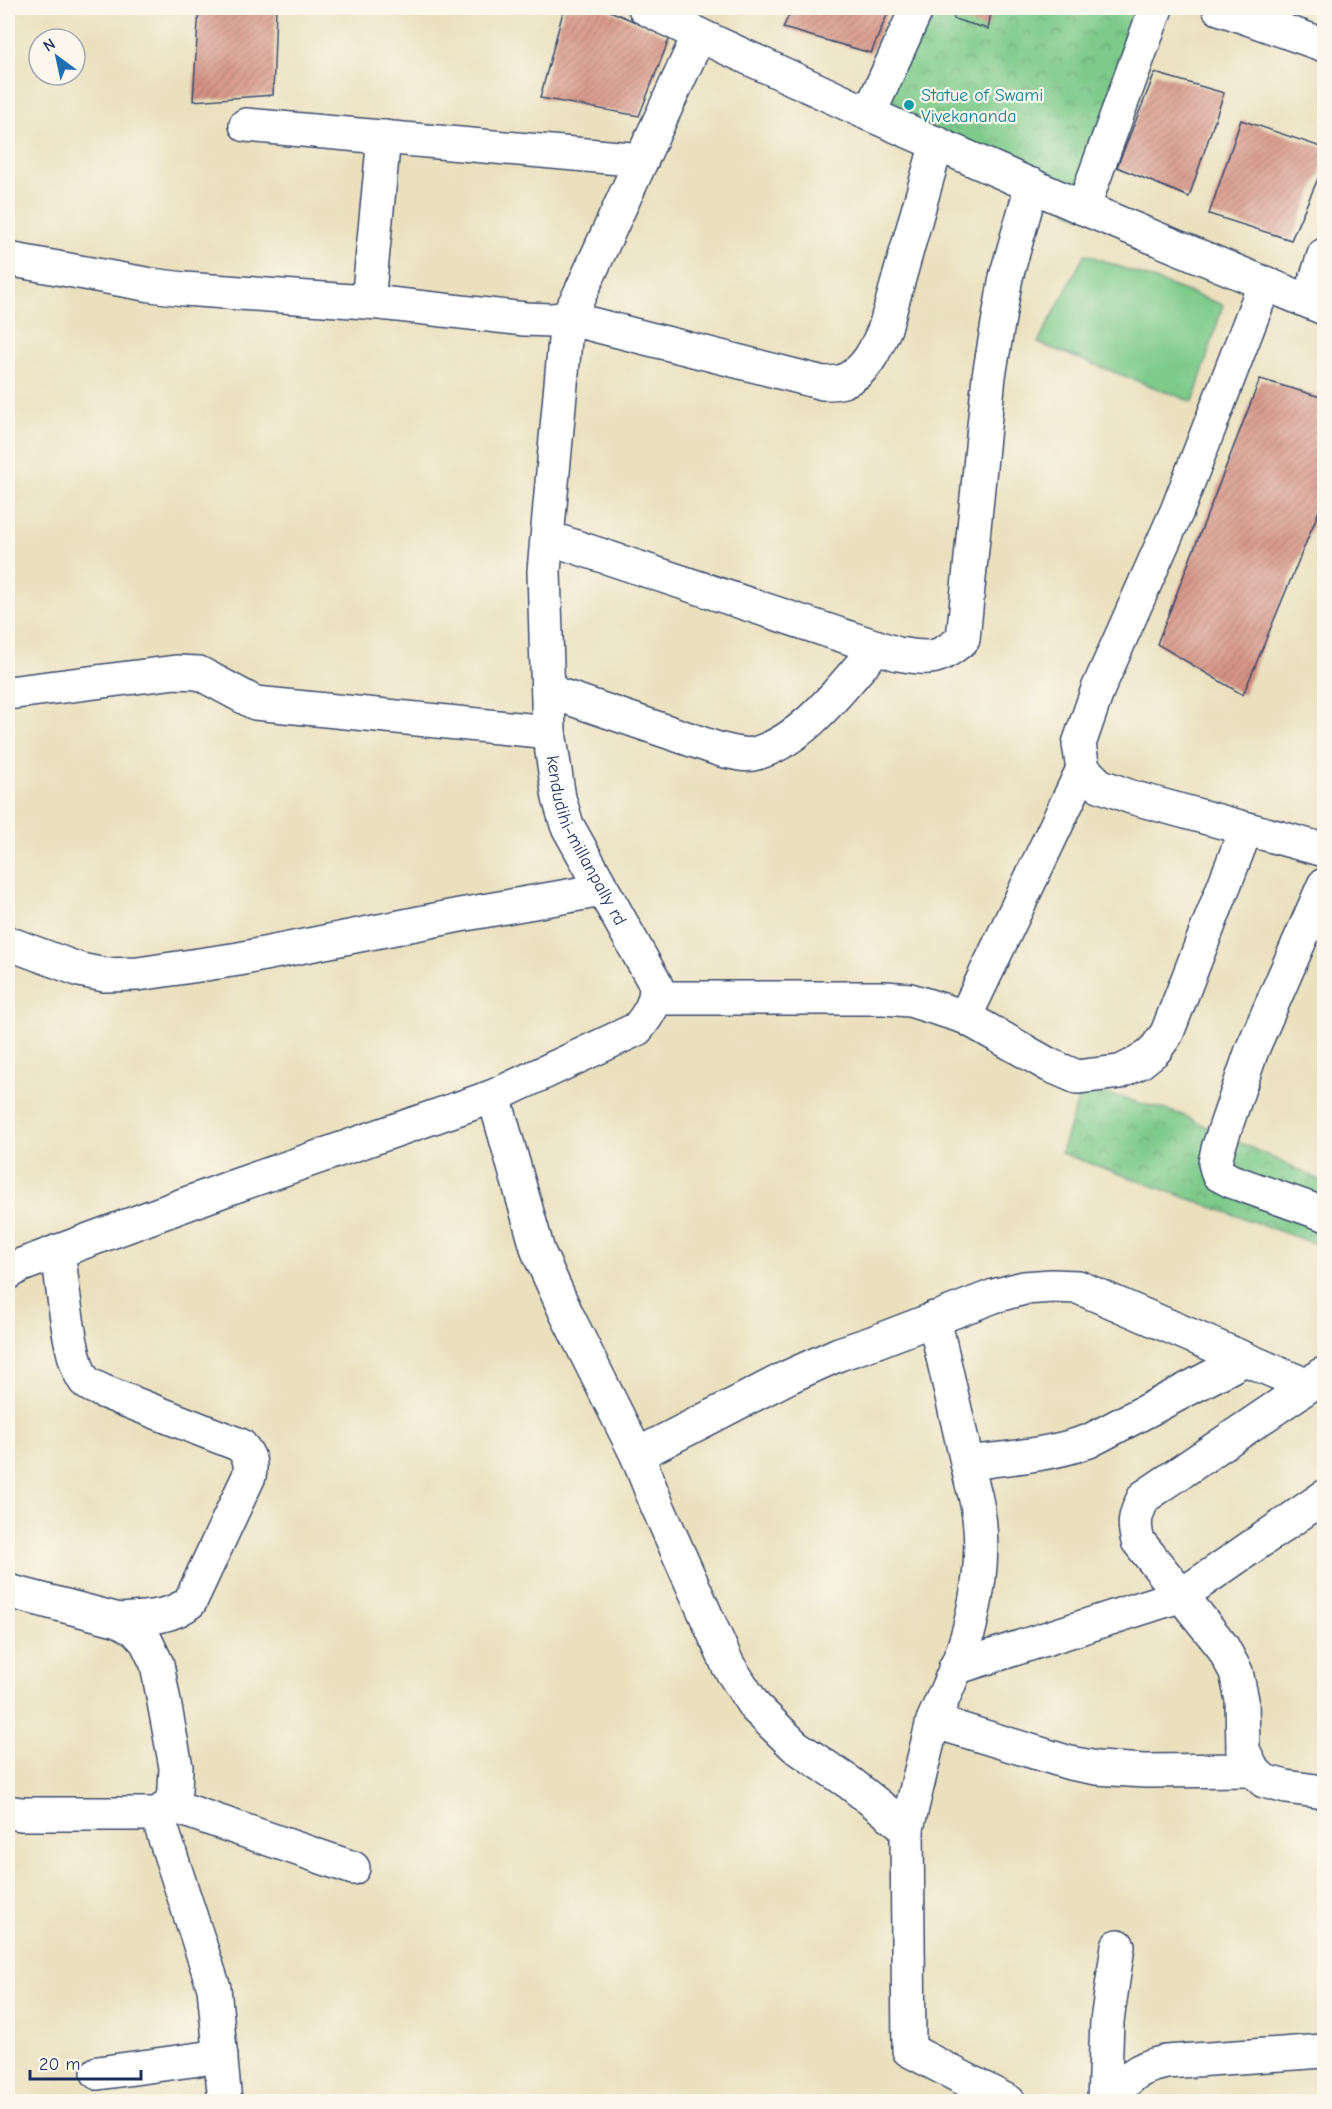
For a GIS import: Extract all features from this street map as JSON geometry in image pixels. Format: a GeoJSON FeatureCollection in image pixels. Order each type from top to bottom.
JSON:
{"type":"FeatureCollection","features":[{"type":"Feature","properties":{"kind":"street"},"geometry":{"type":"LineString","coordinates":[[645,8],[869,114],[1083,208],[1316,305],[1324,255]]}},
{"type":"Feature","properties":{"kind":"street"},"geometry":{"type":"LineString","coordinates":[[869,114],[917,8]]}},
{"type":"Feature","properties":{"kind":"street"},"geometry":{"type":"LineString","coordinates":[[1083,208],[1156,8]]}},
{"type":"Feature","properties":{"kind":"street"},"geometry":{"type":"LineString","coordinates":[[1219,8],[1324,45]]}},
{"type":"Feature","properties":{"kind":"street"},"geometry":{"type":"LineString","coordinates":[[567,318],[699,35]]}},
{"type":"Feature","properties":{"kind":"street"},"geometry":{"type":"LineString","coordinates":[[246,125],[642,160]]}},
{"type":"Feature","properties":{"kind":"street"},"geometry":{"type":"LineString","coordinates":[[368,302],[384,137]]}},
{"type":"Feature","properties":{"kind":"street"},"geometry":{"type":"LineString","coordinates":[[8,259],[173,288],[368,302],[525,319],[567,318],[823,383],[842,382],[863,368],[875,351],[885,328],[937,143]]}},
{"type":"Feature","properties":{"kind":"street"},"geometry":{"type":"LineString","coordinates":[[549,538],[898,654],[928,658],[946,653],[963,639],[989,376],[1006,277],[1032,185]]}},
{"type":"Feature","properties":{"kind":"street"},"geometry":{"type":"LineString","coordinates":[[965,1017],[1083,769],[1079,744],[1098,689],[1177,511],[1265,283]]}},
{"type":"Feature","properties":{"kind":"street","name":"kendudihi-millanpally rd"},"geometry":{"type":"LineString","coordinates":[[567,318],[549,538],[544,571],[549,732],[559,798],[567,825],[656,985],[656,999]]}},
{"type":"Feature","properties":{"kind":"street"},"geometry":{"type":"LineString","coordinates":[[548,691],[721,750],[751,754],[789,738],[877,647]]}},
{"type":"Feature","properties":{"kind":"street"},"geometry":{"type":"LineString","coordinates":[[8,693],[176,672],[199,674],[255,703],[549,732]]}},
{"type":"Feature","properties":{"kind":"street"},"geometry":{"type":"LineString","coordinates":[[1083,769],[1099,785],[1131,797],[1324,850]]}},
{"type":"Feature","properties":{"kind":"street"},"geometry":{"type":"LineString","coordinates":[[8,1273],[19,1266],[58,1251],[232,1187],[494,1096],[637,1029],[650,1013],[656,999],[885,998],[910,1000],[965,1017],[1049,1065],[1077,1077],[1120,1072],[1140,1062],[1155,1050],[1167,1033],[1246,829]]}},
{"type":"Feature","properties":{"kind":"street"},"geometry":{"type":"LineString","coordinates":[[1324,885],[1252,1050],[1215,1163],[1218,1174],[1231,1181],[1324,1214]]}},
{"type":"Feature","properties":{"kind":"street"},"geometry":{"type":"LineString","coordinates":[[8,943],[80,970],[105,975],[138,974],[218,963],[460,915],[603,890]]}},
{"type":"Feature","properties":{"kind":"street"},"geometry":{"type":"LineString","coordinates":[[494,1096],[538,1251],[637,1455],[728,1665],[755,1707],[795,1746],[850,1783],[907,1828]]}},
{"type":"Feature","properties":{"kind":"street"},"geometry":{"type":"LineString","coordinates":[[58,1251],[72,1346],[79,1371],[86,1381],[102,1392],[240,1445],[248,1454],[251,1466],[190,1602],[162,1616],[119,1620]]}},
{"type":"Feature","properties":{"kind":"street"},"geometry":{"type":"LineString","coordinates":[[637,1455],[788,1377],[839,1354],[994,1296],[1024,1288],[1078,1287],[1245,1359],[1316,1379]]}},
{"type":"Feature","properties":{"kind":"street"},"geometry":{"type":"LineString","coordinates":[[934,1318],[979,1508],[980,1550],[972,1618],[955,1668],[933,1721],[907,1828],[909,2050],[1009,2102]]}},
{"type":"Feature","properties":{"kind":"street"},"geometry":{"type":"LineString","coordinates":[[967,1463],[1043,1453],[1070,1448],[1089,1441],[1245,1359]]}},
{"type":"Feature","properties":{"kind":"street"},"geometry":{"type":"LineString","coordinates":[[1316,1379],[1144,1497],[1134,1525],[1138,1541],[1222,1646],[1236,1672],[1242,1700],[1243,1750],[1252,1770],[1264,1781],[1286,1787],[1324,1792]]}},
{"type":"Feature","properties":{"kind":"street"},"geometry":{"type":"LineString","coordinates":[[955,1668],[1182,1595],[1324,1497]]}},
{"type":"Feature","properties":{"kind":"street"},"geometry":{"type":"LineString","coordinates":[[8,1591],[119,1620],[135,1629],[157,1664],[176,1767],[175,1790],[163,1810],[214,1988],[225,2102]]}},
{"type":"Feature","properties":{"kind":"street"},"geometry":{"type":"LineString","coordinates":[[933,1721],[1070,1763],[1097,1768],[1146,1771],[1252,1770]]}},
{"type":"Feature","properties":{"kind":"street"},"geometry":{"type":"LineString","coordinates":[[8,1812],[21,1814],[163,1810],[353,1868]]}},
{"type":"Feature","properties":{"kind":"street"},"geometry":{"type":"LineString","coordinates":[[1104,2102],[1107,2021],[1118,1946]]}},
{"type":"Feature","properties":{"kind":"street"},"geometry":{"type":"LineString","coordinates":[[1111,2102],[1125,2081],[1152,2065],[1166,2062],[1324,2051]]}},
{"type":"Feature","properties":{"kind":"street"},"geometry":{"type":"LineString","coordinates":[[98,2073],[221,2056]]}},
{"type":"Feature","properties":{"kind":"green space"},"geometry":{"type":"Polygon","coordinates":[[[925,8],[1149,8],[1079,217],[880,108],[925,8]]]}},
{"type":"Feature","properties":{"kind":"green space"},"geometry":{"type":"Polygon","coordinates":[[[1085,254],[1223,305],[1193,402],[1038,343],[1085,254]]]}},
{"type":"Feature","properties":{"kind":"green space"},"geometry":{"type":"Polygon","coordinates":[[[1082,1087],[1180,1114],[1324,1182],[1324,1247],[1061,1153],[1082,1087]]]}},
{"type":"Feature","properties":{"kind":"building"},"geometry":{"type":"Polygon","coordinates":[[[199,8],[276,8],[273,95],[193,101],[199,8]]]}},
{"type":"Feature","properties":{"kind":"building"},"geometry":{"type":"Polygon","coordinates":[[[564,8],[603,8],[670,37],[639,116],[540,98],[564,8]]]}},
{"type":"Feature","properties":{"kind":"building"},"geometry":{"type":"Polygon","coordinates":[[[792,8],[890,8],[871,53],[783,28],[792,8]]]}},
{"type":"Feature","properties":{"kind":"building"},"geometry":{"type":"Polygon","coordinates":[[[952,8],[991,13],[988,29],[954,19],[952,8]]]}},
{"type":"Feature","properties":{"kind":"building"},"geometry":{"type":"Polygon","coordinates":[[[1155,73],[1224,93],[1189,197],[1117,167],[1155,73]]]}},
{"type":"Feature","properties":{"kind":"building"},"geometry":{"type":"Polygon","coordinates":[[[1241,120],[1324,148],[1324,165],[1291,240],[1209,214],[1241,120]]]}},
{"type":"Feature","properties":{"kind":"building"},"geometry":{"type":"Polygon","coordinates":[[[1260,379],[1324,398],[1324,499],[1243,695],[1157,644],[1260,379]]]}},
{"type":"Feature","properties":{"kind":"place","name":"Statue of Swami Vivekananda"},"geometry":{"type":"Point","coordinates":[909,105]}}]}
